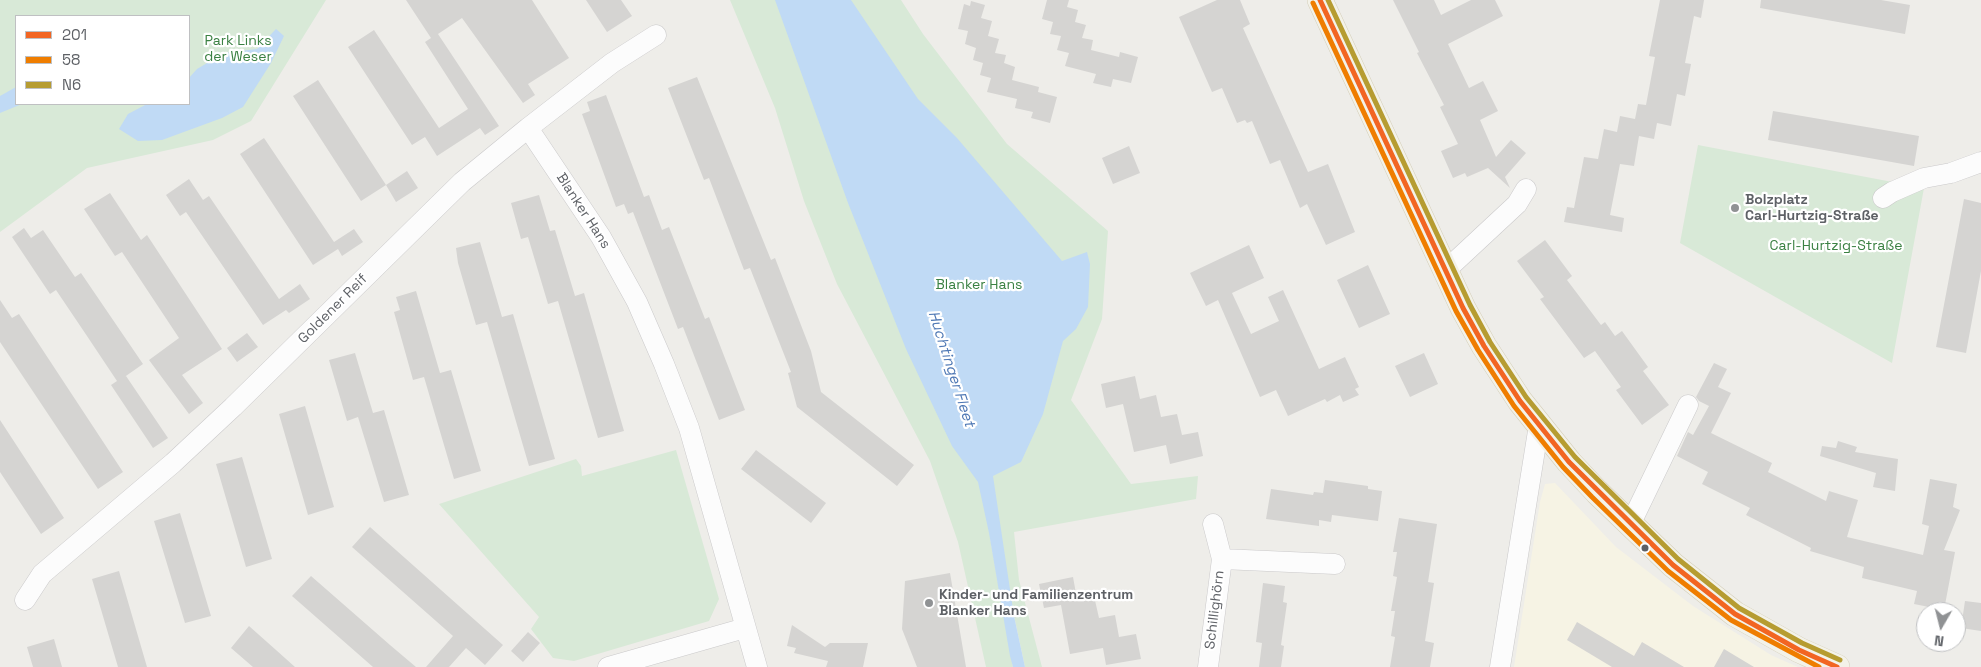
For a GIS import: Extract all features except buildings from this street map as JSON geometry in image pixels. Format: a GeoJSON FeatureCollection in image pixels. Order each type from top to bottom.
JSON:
{"type":"FeatureCollection","features":[{"type":"Feature","properties":{"kind":"main road"},"geometry":{"type":"LineString","coordinates":[[1320,0],[1445,271],[1484,346],[1520,401],[1569,462],[1630,525],[1666,558],[1735,614],[1799,650],[1837,667]]}},
{"type":"Feature","properties":{"kind":"street","name":"Goldener Reif"},"geometry":{"type":"LineString","coordinates":[[25,600],[42,574],[173,463],[226,414],[462,182],[612,63],[656,35]]}},
{"type":"Feature","properties":{"kind":"street","name":"Blanker Hans"},"geometry":{"type":"LineString","coordinates":[[528,128],[601,237],[636,302],[664,364],[689,428],[757,667]]}},
{"type":"Feature","properties":{"kind":"street"},"geometry":{"type":"LineString","coordinates":[[1883,198],[1924,178],[1952,173],[1981,162]]}},
{"type":"Feature","properties":{"kind":"street"},"geometry":{"type":"LineString","coordinates":[[1445,271],[1517,204],[1526,190]]}},
{"type":"Feature","properties":{"kind":"street"},"geometry":{"type":"LineString","coordinates":[[1630,525],[1688,405]]}},
{"type":"Feature","properties":{"kind":"street"},"geometry":{"type":"LineString","coordinates":[[1500,667],[1539,425]]}},
{"type":"Feature","properties":{"kind":"street","name":"Schillighörn"},"geometry":{"type":"LineString","coordinates":[[1208,667],[1222,559],[1213,524]]}},
{"type":"Feature","properties":{"kind":"street"},"geometry":{"type":"LineString","coordinates":[[1222,559],[1335,564]]}},
{"type":"Feature","properties":{"kind":"street"},"geometry":{"type":"LineString","coordinates":[[608,667],[745,628]]}},
{"type":"Feature","properties":{"kind":"shaded area"},"geometry":{"type":"Polygon","coordinates":[[[1555,483],[1616,547],[1693,606],[1771,655],[1798,667],[1514,667],[1540,502],[1545,484],[1555,483]]]}},
{"type":"Feature","properties":{"kind":"green space","name":"Park Links der Weser"},"geometry":{"type":"Polygon","coordinates":[[[0,0],[326,0],[251,121],[213,140],[87,168],[0,232],[0,0]]]}},
{"type":"Feature","properties":{"kind":"green space","name":"Blanker Hans"},"geometry":{"type":"Polygon","coordinates":[[[730,0],[901,0],[923,34],[1007,144],[1108,231],[1102,319],[1071,400],[1131,484],[1198,476],[1196,499],[1014,532],[1019,580],[1042,667],[1025,667],[1014,616],[990,537],[1013,667],[986,667],[958,542],[930,461],[837,284],[804,201],[775,108],[730,0]]]}},
{"type":"Feature","properties":{"kind":"green space","name":"Carl-Hurtzig-Straße"},"geometry":{"type":"Polygon","coordinates":[[[1698,145],[1924,188],[1892,363],[1680,243],[1698,145]]]}},
{"type":"Feature","properties":{"kind":"green space"},"geometry":{"type":"Polygon","coordinates":[[[676,450],[719,599],[709,621],[574,661],[553,658],[531,629],[539,617],[439,504],[576,459],[581,466],[582,476],[676,450]]]}},
{"type":"Feature","properties":{"kind":"water","name":"Blanker Hans"},"geometry":{"type":"Polygon","coordinates":[[[775,0],[851,0],[918,99],[957,138],[1062,261],[1087,252],[1090,264],[1088,307],[1076,329],[1063,341],[1043,414],[1021,462],[993,476],[1014,616],[1025,667],[1013,667],[1010,656],[989,533],[978,482],[952,446],[906,349],[848,203],[775,0]]]}},
{"type":"Feature","properties":{"kind":"water"},"geometry":{"type":"Polygon","coordinates":[[[276,29],[284,36],[271,63],[243,107],[222,118],[162,140],[138,141],[119,129],[128,114],[145,105],[190,105],[190,77],[197,69],[224,53],[257,49],[276,29]]]}},
{"type":"Feature","properties":{"kind":"water"},"geometry":{"type":"Polygon","coordinates":[[[15,88],[15,105],[20,105],[0,113],[0,96],[15,88]]]}},
{"type":"Feature","properties":{"kind":"transit line","name":"201"},"geometry":{"type":"LineString","coordinates":[[1320,0],[1463,308],[1484,346],[1520,401],[1569,462],[1673,565],[1735,614],[1799,650],[1837,667]]}},
{"type":"Feature","properties":{"kind":"transit line","name":"N6"},"geometry":{"type":"LineString","coordinates":[[1328,0],[1470,305],[1490,342],[1526,397],[1575,457],[1678,559],[1739,608],[1802,643],[1840,660]]}},
{"type":"Feature","properties":{"kind":"transit line","name":"58"},"geometry":{"type":"LineString","coordinates":[[1313,3],[1456,311],[1478,350],[1514,406],[1563,467],[1668,571],[1731,620],[1819,667]]}},
{"type":"Feature","properties":{"kind":"place","name":"Bolzplatz Carl-Hurtzig-Straße"},"geometry":{"type":"Point","coordinates":[1735,208]}},
{"type":"Feature","properties":{"kind":"place","name":"Kinder- und Familienzentrum Blanker Hans"},"geometry":{"type":"Point","coordinates":[929,603]}},
{"type":"Feature","properties":{"kind":"water label","name":"Huchtinger Fleet"},"geometry":{"type":"Point","coordinates":[951,369]}}]}
